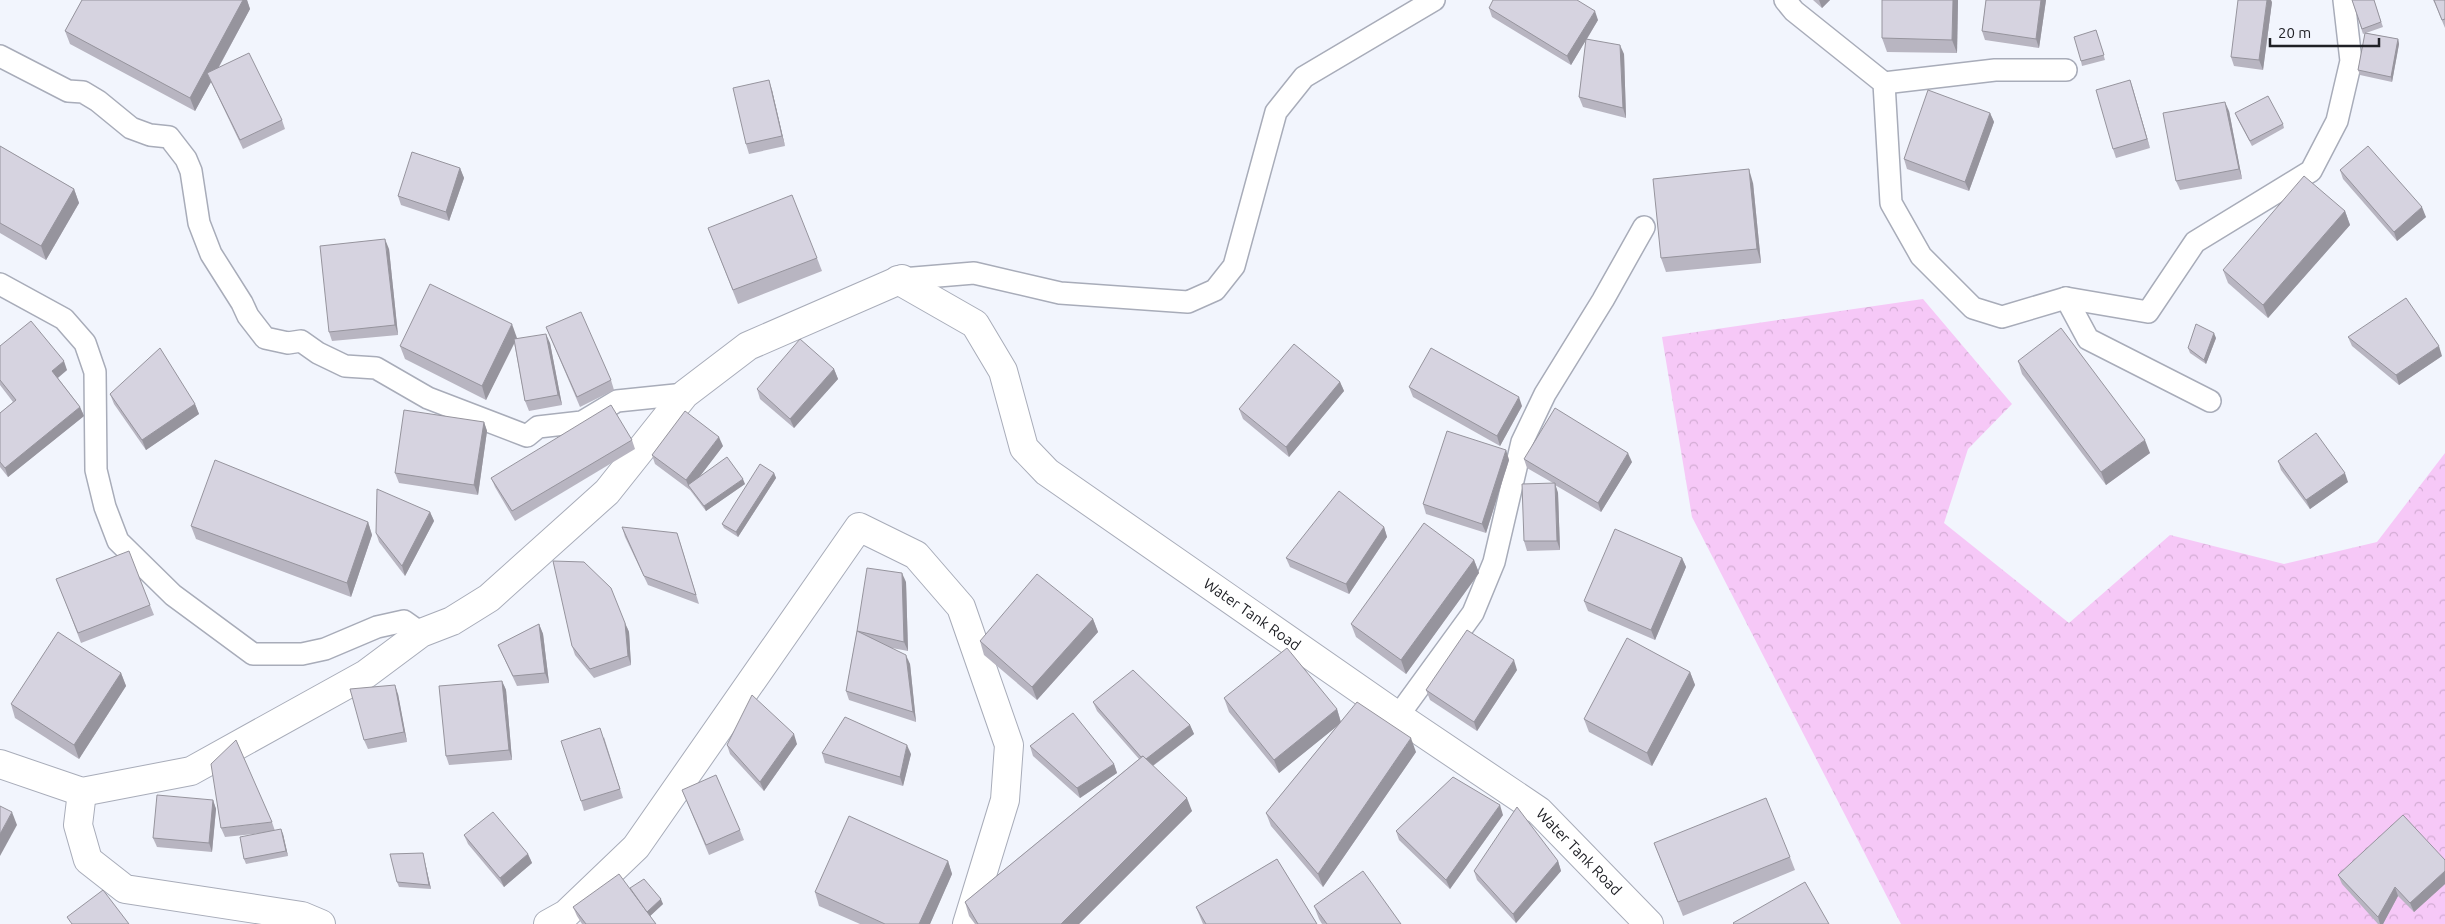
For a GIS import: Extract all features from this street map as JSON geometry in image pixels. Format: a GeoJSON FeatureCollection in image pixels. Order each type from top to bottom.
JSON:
{"type":"FeatureCollection","features":[{"type":"Feature","properties":{"kind":"street"},"geometry":{"type":"LineString","coordinates":[[0,764],[82,792],[191,771],[366,674],[421,633],[452,621],[489,598],[607,492],[685,394],[748,346],[900,279]]}},
{"type":"Feature","properties":{"kind":"street","name":"Water Tank Road"},"geometry":{"type":"LineString","coordinates":[[900,279],[975,324],[1004,371],[1024,448],[1048,472],[1398,716],[1539,811],[1649,924]]}},
{"type":"Feature","properties":{"kind":"street"},"geometry":{"type":"LineString","coordinates":[[548,924],[566,914],[636,848],[859,527],[916,555],[960,607],[1009,745],[1005,800],[967,924]]}},
{"type":"Feature","properties":{"kind":"street"},"geometry":{"type":"LineString","coordinates":[[82,792],[78,825],[88,860],[125,889],[302,916],[321,924]]}},
{"type":"Feature","properties":{"kind":"lane"},"geometry":{"type":"LineString","coordinates":[[900,279],[974,273],[1060,293],[1188,302],[1215,290],[1234,266],[1276,112],[1304,78],[1434,0]]}},
{"type":"Feature","properties":{"kind":"lane"},"geometry":{"type":"LineString","coordinates":[[1785,0],[1794,10],[1884,82],[1995,70],[2066,70]]}},
{"type":"Feature","properties":{"kind":"lane"},"geometry":{"type":"LineString","coordinates":[[1884,82],[1891,202],[1921,256],[1973,308],[2002,317],[2066,298],[2148,312],[2195,242],[2311,171],[2338,122],[2351,60],[2344,0]]}},
{"type":"Feature","properties":{"kind":"lane"},"geometry":{"type":"LineString","coordinates":[[0,56],[68,91],[83,92],[98,101],[131,128],[150,135],[168,136],[186,159],[192,171],[199,223],[211,254],[248,316],[265,338],[288,343],[301,341],[318,353],[345,366],[376,368],[428,398],[527,436],[538,427],[582,422],[616,401],[685,394]]}},
{"type":"Feature","properties":{"kind":"lane"},"geometry":{"type":"LineString","coordinates":[[1398,716],[1473,612],[1494,562],[1522,442],[1546,394],[1604,300],[1644,227]]}},
{"type":"Feature","properties":{"kind":"lane"},"geometry":{"type":"LineString","coordinates":[[0,284],[64,319],[85,343],[95,372],[96,470],[105,507],[118,541],[173,595],[253,654],[302,654],[325,649],[377,627],[404,621],[421,633]]}},
{"type":"Feature","properties":{"kind":"lane"},"geometry":{"type":"LineString","coordinates":[[2066,298],[2088,339],[2210,401]]}},
{"type":"Feature","properties":{"kind":"green space"},"geometry":{"type":"Polygon","coordinates":[[[1923,299],[2012,404],[1968,449],[1944,523],[2069,623],[2170,535],[2284,564],[2377,542],[2445,453],[2445,924],[1901,924],[1692,517],[1662,337],[1923,299]]]}},
{"type":"Feature","properties":{"kind":"building"},"geometry":{"type":"Polygon","coordinates":[[[82,0],[243,0],[190,98],[65,31],[82,0]]]}},
{"type":"Feature","properties":{"kind":"building"},"geometry":{"type":"Polygon","coordinates":[[[1493,0],[1577,0],[1595,11],[1567,56],[1489,8],[1493,0]]]}},
{"type":"Feature","properties":{"kind":"building"},"geometry":{"type":"Polygon","coordinates":[[[1882,0],[1953,0],[1952,40],[1882,38],[1882,0]]]}},
{"type":"Feature","properties":{"kind":"building"},"geometry":{"type":"Polygon","coordinates":[[[1986,0],[2041,0],[2036,39],[1982,31],[1986,0]]]}},
{"type":"Feature","properties":{"kind":"building"},"geometry":{"type":"Polygon","coordinates":[[[2238,0],[2267,0],[2259,60],[2231,57],[2238,0]]]}},
{"type":"Feature","properties":{"kind":"building"},"geometry":{"type":"Polygon","coordinates":[[[2352,0],[2374,0],[2381,22],[2362,29],[2352,0]]]}},
{"type":"Feature","properties":{"kind":"building"},"geometry":{"type":"Polygon","coordinates":[[[2434,0],[2445,0],[2445,19],[2442,20],[2434,0]]]}},
{"type":"Feature","properties":{"kind":"building"},"geometry":{"type":"Polygon","coordinates":[[[2096,30],[2104,55],[2081,61],[2074,37],[2096,30]]]}},
{"type":"Feature","properties":{"kind":"building"},"geometry":{"type":"Polygon","coordinates":[[[2365,33],[2398,39],[2391,77],[2358,70],[2365,33]]]}},
{"type":"Feature","properties":{"kind":"building"},"geometry":{"type":"Polygon","coordinates":[[[1586,39],[1620,45],[1623,108],[1579,97],[1586,39]]]}},
{"type":"Feature","properties":{"kind":"building"},"geometry":{"type":"Polygon","coordinates":[[[249,53],[282,120],[240,140],[207,73],[249,53]]]}},
{"type":"Feature","properties":{"kind":"building"},"geometry":{"type":"Polygon","coordinates":[[[769,80],[782,136],[746,144],[733,88],[769,80]]]}},
{"type":"Feature","properties":{"kind":"building"},"geometry":{"type":"Polygon","coordinates":[[[2130,80],[2147,139],[2113,149],[2096,90],[2130,80]]]}},
{"type":"Feature","properties":{"kind":"building"},"geometry":{"type":"Polygon","coordinates":[[[1928,90],[1990,113],[1965,182],[1904,159],[1928,90]]]}},
{"type":"Feature","properties":{"kind":"building"},"geometry":{"type":"Polygon","coordinates":[[[2268,96],[2283,124],[2250,141],[2235,113],[2268,96]]]}},
{"type":"Feature","properties":{"kind":"building"},"geometry":{"type":"Polygon","coordinates":[[[2225,102],[2239,169],[2176,181],[2163,113],[2225,102]]]}},
{"type":"Feature","properties":{"kind":"building"},"geometry":{"type":"Polygon","coordinates":[[[0,146],[74,189],[41,246],[0,223],[0,146]]]}},
{"type":"Feature","properties":{"kind":"building"},"geometry":{"type":"Polygon","coordinates":[[[2368,146],[2422,207],[2394,232],[2340,170],[2368,146]]]}},
{"type":"Feature","properties":{"kind":"building"},"geometry":{"type":"Polygon","coordinates":[[[412,152],[460,168],[446,212],[398,196],[412,152]]]}},
{"type":"Feature","properties":{"kind":"building"},"geometry":{"type":"Polygon","coordinates":[[[1749,169],[1757,249],[1661,258],[1653,179],[1749,169]]]}},
{"type":"Feature","properties":{"kind":"building"},"geometry":{"type":"Polygon","coordinates":[[[2304,176],[2345,211],[2263,305],[2223,270],[2304,176]]]}},
{"type":"Feature","properties":{"kind":"building"},"geometry":{"type":"Polygon","coordinates":[[[792,195],[817,258],[733,290],[708,228],[792,195]]]}},
{"type":"Feature","properties":{"kind":"building"},"geometry":{"type":"Polygon","coordinates":[[[385,239],[395,325],[329,332],[320,246],[385,239]]]}},
{"type":"Feature","properties":{"kind":"building"},"geometry":{"type":"Polygon","coordinates":[[[430,284],[512,324],[482,386],[400,346],[430,284]]]}},
{"type":"Feature","properties":{"kind":"building"},"geometry":{"type":"Polygon","coordinates":[[[2406,298],[2439,346],[2396,375],[2348,337],[2406,298]]]}},
{"type":"Feature","properties":{"kind":"building"},"geometry":{"type":"Polygon","coordinates":[[[581,312],[611,380],[577,397],[546,327],[581,312]]]}},
{"type":"Feature","properties":{"kind":"building"},"geometry":{"type":"Polygon","coordinates":[[[31,321],[64,361],[52,371],[80,407],[5,468],[0,462],[0,413],[16,400],[0,380],[0,346],[31,321]]]}},
{"type":"Feature","properties":{"kind":"building"},"geometry":{"type":"Polygon","coordinates":[[[2196,324],[2214,333],[2204,360],[2188,348],[2196,324]]]}},
{"type":"Feature","properties":{"kind":"building"},"geometry":{"type":"Polygon","coordinates":[[[2061,328],[2145,440],[2101,472],[2018,361],[2061,328]]]}},
{"type":"Feature","properties":{"kind":"building"},"geometry":{"type":"Polygon","coordinates":[[[546,334],[558,395],[525,401],[514,339],[546,334]]]}},
{"type":"Feature","properties":{"kind":"building"},"geometry":{"type":"Polygon","coordinates":[[[800,339],[834,369],[790,419],[757,389],[800,339]]]}},
{"type":"Feature","properties":{"kind":"building"},"geometry":{"type":"Polygon","coordinates":[[[1294,344],[1340,382],[1286,447],[1239,409],[1294,344]]]}},
{"type":"Feature","properties":{"kind":"building"},"geometry":{"type":"Polygon","coordinates":[[[160,348],[195,404],[142,440],[110,394],[160,348]]]}},
{"type":"Feature","properties":{"kind":"building"},"geometry":{"type":"Polygon","coordinates":[[[1431,348],[1519,397],[1497,436],[1409,387],[1431,348]]]}},
{"type":"Feature","properties":{"kind":"building"},"geometry":{"type":"Polygon","coordinates":[[[611,405],[632,440],[512,511],[491,478],[611,405]]]}},
{"type":"Feature","properties":{"kind":"building"},"geometry":{"type":"Polygon","coordinates":[[[1555,408],[1628,453],[1598,503],[1524,459],[1555,408]]]}},
{"type":"Feature","properties":{"kind":"building"},"geometry":{"type":"Polygon","coordinates":[[[404,410],[484,422],[474,485],[395,473],[404,410]]]}},
{"type":"Feature","properties":{"kind":"building"},"geometry":{"type":"Polygon","coordinates":[[[685,411],[719,437],[686,480],[652,455],[685,411]]]}},
{"type":"Feature","properties":{"kind":"building"},"geometry":{"type":"Polygon","coordinates":[[[1447,431],[1506,450],[1482,524],[1423,504],[1447,431]]]}},
{"type":"Feature","properties":{"kind":"building"},"geometry":{"type":"Polygon","coordinates":[[[2316,433],[2345,473],[2306,500],[2278,461],[2316,433]]]}},
{"type":"Feature","properties":{"kind":"building"},"geometry":{"type":"Polygon","coordinates":[[[727,457],[743,479],[704,506],[688,485],[727,457]]]}},
{"type":"Feature","properties":{"kind":"building"},"geometry":{"type":"Polygon","coordinates":[[[215,460],[368,522],[347,583],[191,526],[215,460]]]}},
{"type":"Feature","properties":{"kind":"building"},"geometry":{"type":"Polygon","coordinates":[[[760,464],[774,473],[736,532],[722,524],[760,464]]]}},
{"type":"Feature","properties":{"kind":"building"},"geometry":{"type":"Polygon","coordinates":[[[1555,483],[1557,541],[1524,541],[1522,484],[1555,483]]]}},
{"type":"Feature","properties":{"kind":"building"},"geometry":{"type":"Polygon","coordinates":[[[377,489],[430,512],[402,566],[376,533],[377,489]]]}},
{"type":"Feature","properties":{"kind":"building"},"geometry":{"type":"Polygon","coordinates":[[[1339,491],[1384,527],[1346,584],[1286,558],[1339,491]]]}},
{"type":"Feature","properties":{"kind":"building"},"geometry":{"type":"Polygon","coordinates":[[[1424,523],[1474,560],[1401,660],[1351,624],[1424,523]]]}},
{"type":"Feature","properties":{"kind":"building"},"geometry":{"type":"Polygon","coordinates":[[[622,527],[677,533],[696,595],[644,576],[622,527]]]}},
{"type":"Feature","properties":{"kind":"building"},"geometry":{"type":"Polygon","coordinates":[[[1615,529],[1682,558],[1651,630],[1584,601],[1615,529]]]}},
{"type":"Feature","properties":{"kind":"building"},"geometry":{"type":"Polygon","coordinates":[[[129,551],[150,605],[78,633],[56,579],[129,551]]]}},
{"type":"Feature","properties":{"kind":"building"},"geometry":{"type":"Polygon","coordinates":[[[553,561],[584,562],[611,588],[625,623],[628,656],[590,669],[572,646],[553,561]]]}},
{"type":"Feature","properties":{"kind":"building"},"geometry":{"type":"Polygon","coordinates":[[[867,568],[902,573],[904,642],[857,631],[867,568]]]}},
{"type":"Feature","properties":{"kind":"building"},"geometry":{"type":"Polygon","coordinates":[[[1037,574],[1093,619],[1032,687],[980,641],[1037,574]]]}},
{"type":"Feature","properties":{"kind":"building"},"geometry":{"type":"Polygon","coordinates":[[[539,624],[545,673],[513,676],[498,645],[539,624]]]}},
{"type":"Feature","properties":{"kind":"building"},"geometry":{"type":"Polygon","coordinates":[[[1467,630],[1514,660],[1474,722],[1426,690],[1467,630]]]}},
{"type":"Feature","properties":{"kind":"building"},"geometry":{"type":"Polygon","coordinates":[[[857,631],[906,655],[913,712],[846,691],[857,631]]]}},
{"type":"Feature","properties":{"kind":"building"},"geometry":{"type":"Polygon","coordinates":[[[58,632],[121,673],[74,745],[11,704],[58,632]]]}},
{"type":"Feature","properties":{"kind":"building"},"geometry":{"type":"Polygon","coordinates":[[[1627,638],[1690,672],[1647,753],[1584,719],[1627,638]]]}},
{"type":"Feature","properties":{"kind":"building"},"geometry":{"type":"Polygon","coordinates":[[[1287,648],[1337,709],[1274,760],[1224,698],[1287,648]]]}},
{"type":"Feature","properties":{"kind":"building"},"geometry":{"type":"Polygon","coordinates":[[[1133,670],[1190,725],[1146,759],[1143,756],[1141,757],[1093,702],[1133,670]]]}},
{"type":"Feature","properties":{"kind":"building"},"geometry":{"type":"Polygon","coordinates":[[[502,681],[509,750],[446,756],[439,686],[502,681]]]}},
{"type":"Feature","properties":{"kind":"building"},"geometry":{"type":"Polygon","coordinates":[[[395,685],[404,732],[364,740],[350,689],[395,685]]]}},
{"type":"Feature","properties":{"kind":"building"},"geometry":{"type":"Polygon","coordinates":[[[752,695],[794,734],[760,782],[727,745],[752,695]]]}},
{"type":"Feature","properties":{"kind":"building"},"geometry":{"type":"Polygon","coordinates":[[[1357,702],[1411,738],[1318,874],[1266,813],[1357,702]]]}},
{"type":"Feature","properties":{"kind":"building"},"geometry":{"type":"Polygon","coordinates":[[[1073,713],[1114,764],[1077,788],[1030,746],[1073,713]]]}},
{"type":"Feature","properties":{"kind":"building"},"geometry":{"type":"Polygon","coordinates":[[[845,717],[907,745],[900,777],[822,753],[845,717]]]}},
{"type":"Feature","properties":{"kind":"building"},"geometry":{"type":"Polygon","coordinates":[[[600,728],[620,789],[581,801],[561,741],[600,728]]]}},
{"type":"Feature","properties":{"kind":"building"},"geometry":{"type":"Polygon","coordinates":[[[236,740],[272,822],[221,828],[211,764],[236,740]]]}},
{"type":"Feature","properties":{"kind":"building"},"geometry":{"type":"Polygon","coordinates":[[[1143,756],[1187,798],[1061,924],[978,924],[965,902],[1143,756]]]}},
{"type":"Feature","properties":{"kind":"building"},"geometry":{"type":"Polygon","coordinates":[[[716,775],[740,830],[706,845],[682,790],[716,775]]]}},
{"type":"Feature","properties":{"kind":"building"},"geometry":{"type":"Polygon","coordinates":[[[1453,777],[1500,805],[1446,880],[1396,831],[1453,777]]]}},
{"type":"Feature","properties":{"kind":"building"},"geometry":{"type":"Polygon","coordinates":[[[157,795],[213,800],[209,843],[153,838],[157,795]]]}},
{"type":"Feature","properties":{"kind":"building"},"geometry":{"type":"Polygon","coordinates":[[[1766,798],[1790,857],[1678,902],[1654,843],[1766,798]]]}},
{"type":"Feature","properties":{"kind":"building"},"geometry":{"type":"Polygon","coordinates":[[[0,806],[12,812],[0,834],[0,806]]]}},
{"type":"Feature","properties":{"kind":"building"},"geometry":{"type":"Polygon","coordinates":[[[1517,807],[1558,861],[1513,914],[1474,871],[1517,807]]]}},
{"type":"Feature","properties":{"kind":"building"},"geometry":{"type":"Polygon","coordinates":[[[493,812],[528,854],[500,878],[464,835],[493,812]]]}},
{"type":"Feature","properties":{"kind":"building"},"geometry":{"type":"Polygon","coordinates":[[[2403,815],[2445,860],[2445,871],[2410,903],[2395,887],[2378,917],[2338,875],[2403,815]]]}},
{"type":"Feature","properties":{"kind":"building"},"geometry":{"type":"Polygon","coordinates":[[[849,816],[948,861],[919,924],[885,924],[815,892],[849,816]]]}},
{"type":"Feature","properties":{"kind":"building"},"geometry":{"type":"Polygon","coordinates":[[[281,829],[286,851],[244,859],[240,837],[281,829]]]}},
{"type":"Feature","properties":{"kind":"building"},"geometry":{"type":"Polygon","coordinates":[[[423,853],[429,885],[397,882],[390,854],[423,853]]]}},
{"type":"Feature","properties":{"kind":"building"},"geometry":{"type":"Polygon","coordinates":[[[1277,859],[1317,924],[1206,924],[1196,907],[1277,859]]]}},
{"type":"Feature","properties":{"kind":"building"},"geometry":{"type":"Polygon","coordinates":[[[1363,871],[1401,924],[1327,924],[1314,906],[1363,871]]]}},
{"type":"Feature","properties":{"kind":"building"},"geometry":{"type":"Polygon","coordinates":[[[619,874],[656,924],[586,924],[573,907],[619,874]]]}},
{"type":"Feature","properties":{"kind":"building"},"geometry":{"type":"Polygon","coordinates":[[[644,879],[661,899],[647,912],[630,888],[644,879]]]}},
{"type":"Feature","properties":{"kind":"building"},"geometry":{"type":"Polygon","coordinates":[[[1805,882],[1829,924],[1733,923],[1805,882]]]}},
{"type":"Feature","properties":{"kind":"building"},"geometry":{"type":"Polygon","coordinates":[[[103,890],[129,924],[72,924],[67,917],[103,890]]]}}]}
